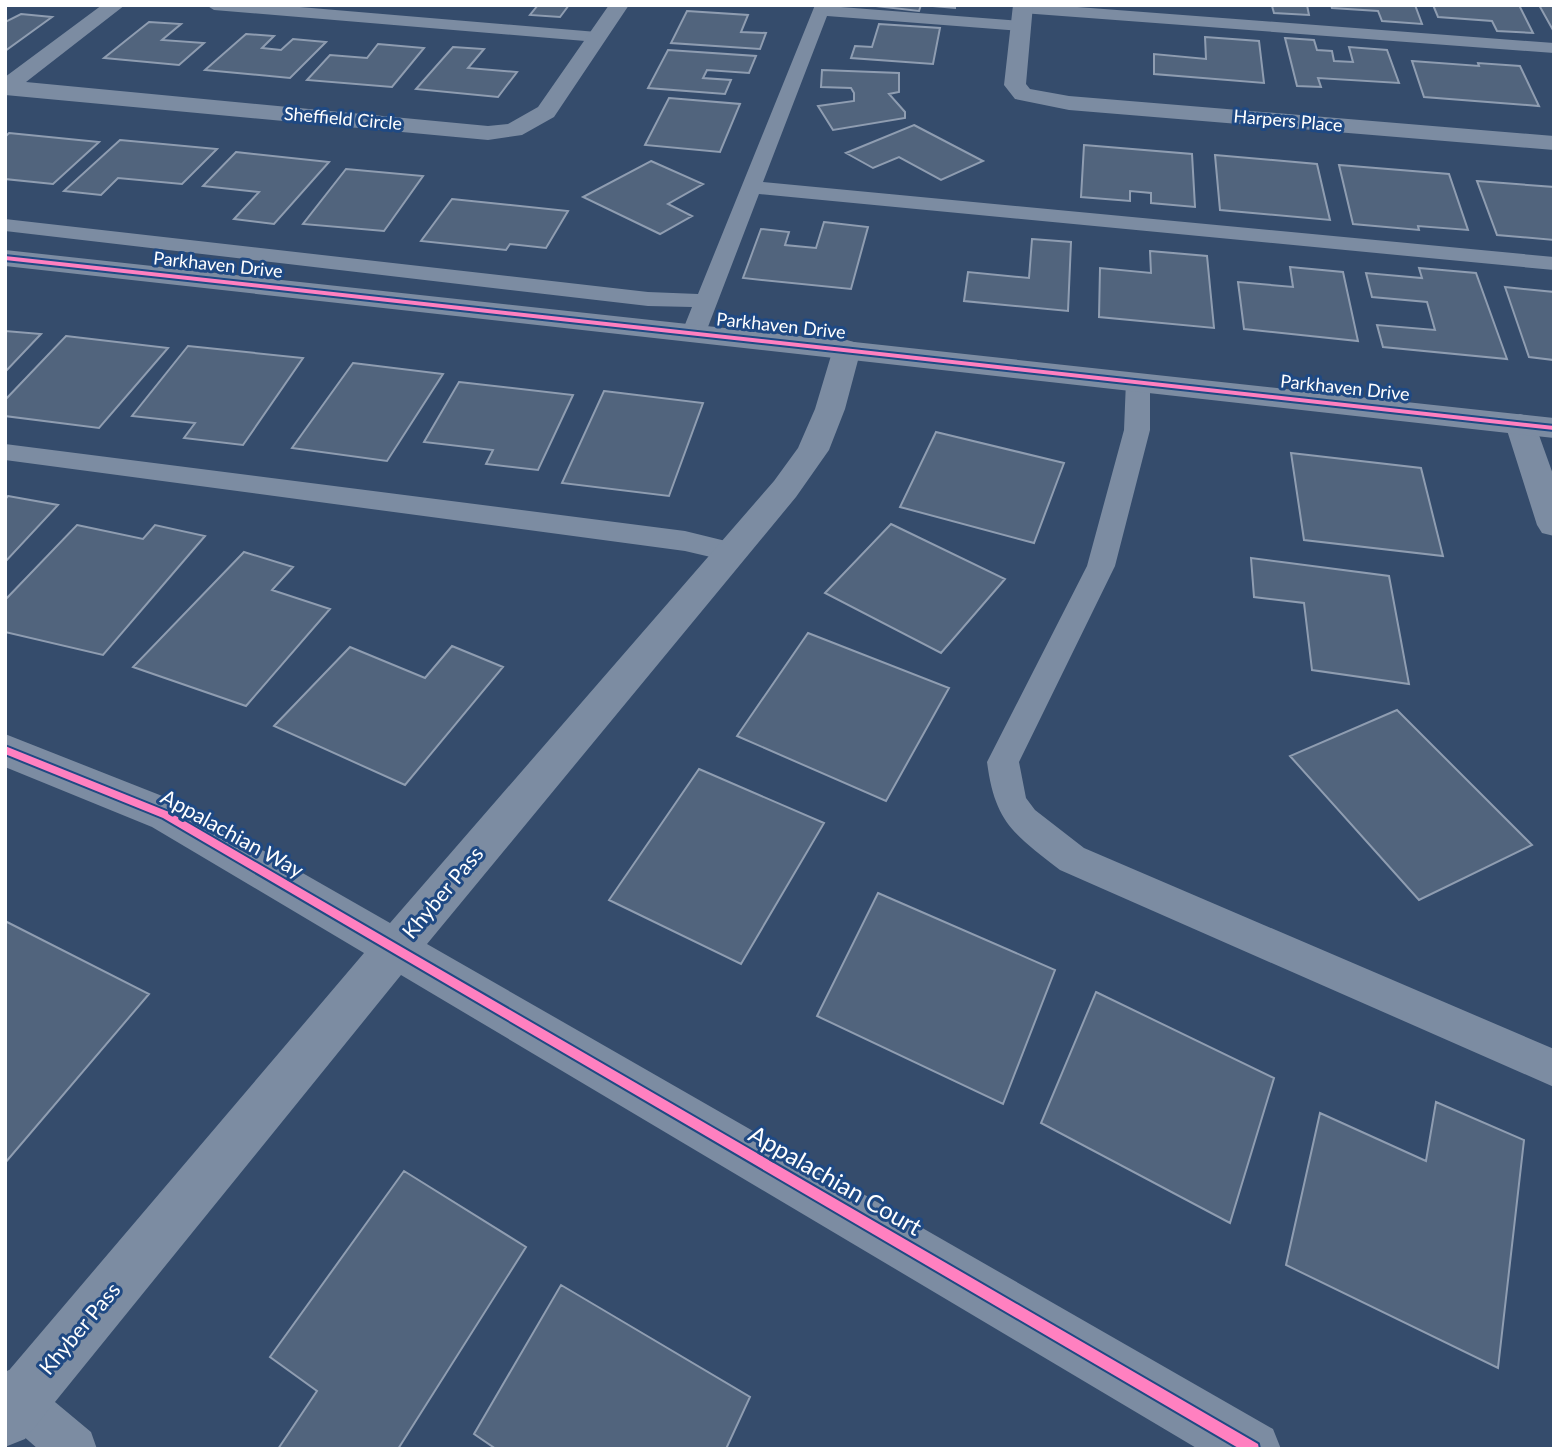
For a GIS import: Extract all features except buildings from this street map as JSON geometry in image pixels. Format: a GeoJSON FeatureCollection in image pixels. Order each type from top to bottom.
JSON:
{"type":"FeatureCollection","features":[{"type":"Feature","properties":{"kind":"street"},"geometry":{"type":"LineString","coordinates":[[6,88],[115,5]]}},
{"type":"Feature","properties":{"kind":"street","name":"Sheffield Circle"},"geometry":{"type":"LineString","coordinates":[[6,88],[488,132],[514,130],[546,111],[619,5]]}},
{"type":"Feature","properties":{"kind":"street","name":"Harpers Place"},"geometry":{"type":"LineString","coordinates":[[1022,13],[1015,85],[1023,94],[1069,103],[1554,143]]}},
{"type":"Feature","properties":{"kind":"street","name":"Parkhaven Drive"},"geometry":{"type":"LineString","coordinates":[[5,258],[1554,428]]}},
{"type":"Feature","properties":{"kind":"street","name":"Khyber Pass"},"geometry":{"type":"LineString","coordinates":[[10,1404],[785,489],[813,450],[830,409],[847,349]]}},
{"type":"Feature","properties":{"kind":"street"},"geometry":{"type":"LineString","coordinates":[[1520,424],[1554,525]]}},
{"type":"Feature","properties":{"kind":"street","name":"Appalachian Way"},"geometry":{"type":"LineString","coordinates":[[5,750],[166,815],[397,947]]}},
{"type":"Feature","properties":{"kind":"street","name":"Appalachian Court"},"geometry":{"type":"LineString","coordinates":[[397,947],[1253,1449]]}},
{"type":"Feature","properties":{"kind":"lane"},"geometry":{"type":"LineString","coordinates":[[214,5],[597,37]]}},
{"type":"Feature","properties":{"kind":"lane"},"geometry":{"type":"LineString","coordinates":[[694,332],[822,8],[1022,13],[1554,48]]}},
{"type":"Feature","properties":{"kind":"lane"},"geometry":{"type":"LineString","coordinates":[[752,187],[1554,264]]}},
{"type":"Feature","properties":{"kind":"lane"},"geometry":{"type":"LineString","coordinates":[[5,225],[648,299],[706,301]]}},
{"type":"Feature","properties":{"kind":"lane"},"geometry":{"type":"LineString","coordinates":[[1138,381],[1138,430],[1101,566],[1003,762],[1006,792],[1018,817],[1072,859],[1554,1068]]}},
{"type":"Feature","properties":{"kind":"lane"},"geometry":{"type":"LineString","coordinates":[[5,452],[685,541],[732,552]]}},
{"type":"Feature","properties":{"kind":"lane"},"geometry":{"type":"LineString","coordinates":[[10,1404],[74,1449]]}},
{"type":"Feature","properties":{"kind":"cycle path"},"geometry":{"type":"LineString","coordinates":[[5,258],[1554,428]]}},
{"type":"Feature","properties":{"kind":"cycle path"},"geometry":{"type":"LineString","coordinates":[[5,750],[166,815],[1253,1449]]}}]}
